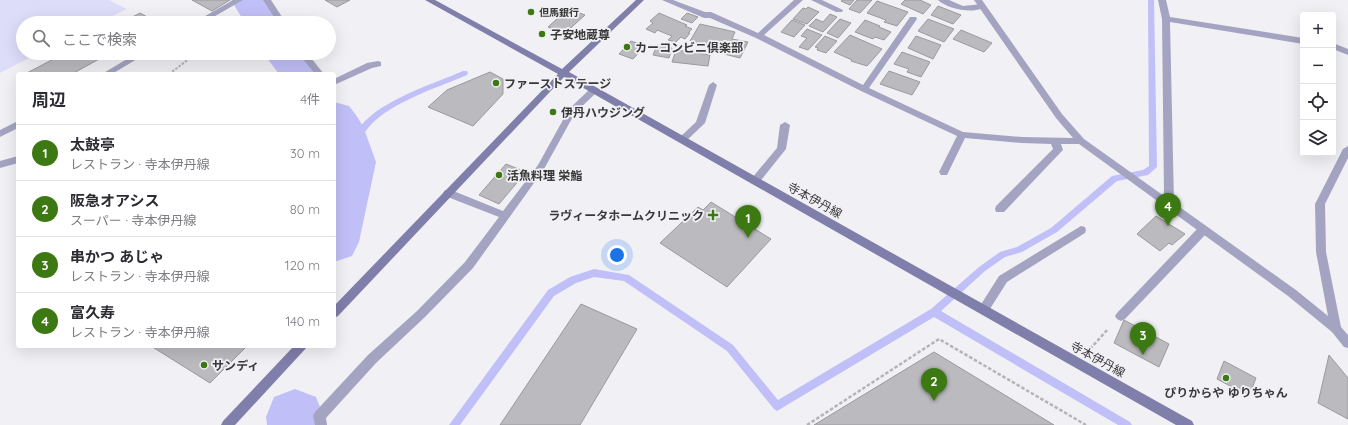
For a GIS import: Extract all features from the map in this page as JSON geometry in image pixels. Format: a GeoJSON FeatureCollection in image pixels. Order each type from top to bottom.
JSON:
{"type":"FeatureCollection","features":[{"type":"Feature","properties":{"kind":"main road","name":"寺本伊丹線"},"geometry":{"type":"LineString","coordinates":[[429,0],[563,73],[1188,425]]}},
{"type":"Feature","properties":{"kind":"main road"},"geometry":{"type":"LineString","coordinates":[[336,311],[563,73],[640,0]]}},
{"type":"Feature","properties":{"kind":"main road"},"geometry":{"type":"LineString","coordinates":[[227,425],[300,348]]}},
{"type":"Feature","properties":{"kind":"street"},"geometry":{"type":"LineString","coordinates":[[211,16],[240,0]]}},
{"type":"Feature","properties":{"kind":"street"},"geometry":{"type":"LineString","coordinates":[[267,0],[277,16]]}},
{"type":"Feature","properties":{"kind":"street"},"geometry":{"type":"LineString","coordinates":[[666,0],[707,16],[708,14],[760,36],[864,89],[962,135],[1055,141],[1081,141]]}},
{"type":"Feature","properties":{"kind":"street"},"geometry":{"type":"LineString","coordinates":[[760,36],[800,0]]}},
{"type":"Feature","properties":{"kind":"street"},"geometry":{"type":"LineString","coordinates":[[815,0],[839,10]]}},
{"type":"Feature","properties":{"kind":"street"},"geometry":{"type":"LineString","coordinates":[[942,0],[962,8],[980,3],[1059,116],[1081,141],[1292,293],[1336,329],[1348,342]]}},
{"type":"Feature","properties":{"kind":"street"},"geometry":{"type":"LineString","coordinates":[[1162,0],[1166,19],[1169,205]]}},
{"type":"Feature","properties":{"kind":"street"},"geometry":{"type":"LineString","coordinates":[[864,89],[913,19]]}},
{"type":"Feature","properties":{"kind":"street"},"geometry":{"type":"LineString","coordinates":[[1166,19],[1300,41]]}},
{"type":"Feature","properties":{"kind":"street"},"geometry":{"type":"LineString","coordinates":[[1336,47],[1348,52]]}},
{"type":"Feature","properties":{"kind":"street"},"geometry":{"type":"LineString","coordinates":[[110,72],[131,60]]}},
{"type":"Feature","properties":{"kind":"street"},"geometry":{"type":"LineString","coordinates":[[308,60],[318,72]]}},
{"type":"Feature","properties":{"kind":"street"},"geometry":{"type":"LineString","coordinates":[[336,81],[362,73],[370,65],[378,64]]}},
{"type":"Feature","properties":{"kind":"street"},"geometry":{"type":"LineString","coordinates":[[682,140],[700,123],[713,85]]}},
{"type":"Feature","properties":{"kind":"street"},"geometry":{"type":"LineString","coordinates":[[321,425],[319,416],[372,359],[421,314],[469,265],[541,167],[572,111],[593,91]]}},
{"type":"Feature","properties":{"kind":"street"},"geometry":{"type":"LineString","coordinates":[[0,134],[16,125]]}},
{"type":"Feature","properties":{"kind":"street"},"geometry":{"type":"LineString","coordinates":[[755,181],[781,149],[785,125]]}},
{"type":"Feature","properties":{"kind":"street"},"geometry":{"type":"LineString","coordinates":[[944,172],[962,135]]}},
{"type":"Feature","properties":{"kind":"street"},"geometry":{"type":"LineString","coordinates":[[1000,209],[1058,150],[1055,141]]}},
{"type":"Feature","properties":{"kind":"street"},"geometry":{"type":"LineString","coordinates":[[1336,329],[1321,252],[1320,204],[1348,149]]}},
{"type":"Feature","properties":{"kind":"street"},"geometry":{"type":"LineString","coordinates":[[0,165],[16,160]]}},
{"type":"Feature","properties":{"kind":"street"},"geometry":{"type":"LineString","coordinates":[[448,194],[506,216]]}},
{"type":"Feature","properties":{"kind":"street"},"geometry":{"type":"LineString","coordinates":[[984,309],[1003,279],[1081,230]]}},
{"type":"Feature","properties":{"kind":"street"},"geometry":{"type":"LineString","coordinates":[[1121,316],[1203,230]]}},
{"type":"Feature","properties":{"kind":"path"},"geometry":{"type":"LineString","coordinates":[[172,72],[188,60]]}},
{"type":"Feature","properties":{"kind":"path"},"geometry":{"type":"LineString","coordinates":[[1077,362],[1121,316]]}},
{"type":"Feature","properties":{"kind":"path"},"geometry":{"type":"LineString","coordinates":[[807,425],[939,339],[1086,425]]}},
{"type":"Feature","properties":{"kind":"shaded area"},"geometry":{"type":"Polygon","coordinates":[[[0,0],[109,0],[127,9],[113,16],[16,16],[16,60],[25,60],[0,73],[0,0]]]}},
{"type":"Feature","properties":{"kind":"building"},"geometry":{"type":"Polygon","coordinates":[[[192,0],[230,0],[212,11],[192,0]]]}},
{"type":"Feature","properties":{"kind":"building"},"geometry":{"type":"Polygon","coordinates":[[[325,0],[350,0],[337,7],[325,0]]]}},
{"type":"Feature","properties":{"kind":"building"},"geometry":{"type":"Polygon","coordinates":[[[854,0],[850,5],[841,1],[854,0]]]}},
{"type":"Feature","properties":{"kind":"building"},"geometry":{"type":"Polygon","coordinates":[[[857,0],[872,0],[860,13],[849,9],[857,0]]]}},
{"type":"Feature","properties":{"kind":"building"},"geometry":{"type":"Polygon","coordinates":[[[905,0],[920,0],[931,5],[923,14],[901,4],[905,0]]]}},
{"type":"Feature","properties":{"kind":"building"},"geometry":{"type":"Polygon","coordinates":[[[877,1],[908,12],[897,26],[884,22],[886,20],[867,13],[877,1]]]}},
{"type":"Feature","properties":{"kind":"building"},"geometry":{"type":"Polygon","coordinates":[[[938,6],[961,15],[953,24],[931,15],[938,6]]]}},
{"type":"Feature","properties":{"kind":"building"},"geometry":{"type":"Polygon","coordinates":[[[808,7],[819,12],[807,24],[793,19],[803,8],[806,9],[808,7]]]}},
{"type":"Feature","properties":{"kind":"building"},"geometry":{"type":"Polygon","coordinates":[[[572,10],[585,15],[564,34],[548,27],[559,17],[563,19],[572,10]]]}},
{"type":"Feature","properties":{"kind":"building"},"geometry":{"type":"Polygon","coordinates":[[[140,13],[145,16],[134,16],[140,13]]]}},
{"type":"Feature","properties":{"kind":"building"},"geometry":{"type":"Polygon","coordinates":[[[659,13],[687,25],[685,26],[692,29],[688,33],[690,33],[685,39],[681,37],[676,42],[668,40],[672,36],[657,30],[655,33],[646,29],[653,23],[650,21],[659,13]]]}},
{"type":"Feature","properties":{"kind":"building"},"geometry":{"type":"Polygon","coordinates":[[[687,13],[698,17],[692,23],[681,19],[687,13]]]}},
{"type":"Feature","properties":{"kind":"building"},"geometry":{"type":"Polygon","coordinates":[[[830,14],[837,17],[823,32],[809,26],[816,19],[823,22],[830,14]]]}},
{"type":"Feature","properties":{"kind":"building"},"geometry":{"type":"Polygon","coordinates":[[[840,19],[851,23],[838,38],[827,33],[840,19]]]}},
{"type":"Feature","properties":{"kind":"building"},"geometry":{"type":"Polygon","coordinates":[[[928,19],[954,29],[944,42],[918,31],[928,19]]]}},
{"type":"Feature","properties":{"kind":"building"},"geometry":{"type":"Polygon","coordinates":[[[792,20],[805,25],[794,37],[781,32],[792,20]]]}},
{"type":"Feature","properties":{"kind":"building"},"geometry":{"type":"Polygon","coordinates":[[[865,20],[891,32],[884,40],[875,37],[873,39],[855,32],[865,20]]]}},
{"type":"Feature","properties":{"kind":"building"},"geometry":{"type":"Polygon","coordinates":[[[700,24],[735,32],[732,39],[748,42],[740,58],[724,54],[727,49],[690,41],[700,24]]]}},
{"type":"Feature","properties":{"kind":"building"},"geometry":{"type":"Polygon","coordinates":[[[807,29],[822,35],[808,50],[799,47],[807,38],[801,36],[807,29]]]}},
{"type":"Feature","properties":{"kind":"building"},"geometry":{"type":"Polygon","coordinates":[[[961,30],[992,43],[984,52],[953,39],[961,30]]]}},
{"type":"Feature","properties":{"kind":"building"},"geometry":{"type":"Polygon","coordinates":[[[850,35],[882,49],[867,66],[851,61],[852,60],[834,52],[850,35]]]}},
{"type":"Feature","properties":{"kind":"building"},"geometry":{"type":"Polygon","coordinates":[[[825,36],[837,41],[826,53],[817,50],[818,48],[815,47],[825,36]]]}},
{"type":"Feature","properties":{"kind":"building"},"geometry":{"type":"Polygon","coordinates":[[[916,36],[941,45],[933,59],[908,48],[916,36]]]}},
{"type":"Feature","properties":{"kind":"building"},"geometry":{"type":"Polygon","coordinates":[[[631,41],[645,46],[633,59],[619,54],[631,41]]]}},
{"type":"Feature","properties":{"kind":"building"},"geometry":{"type":"Polygon","coordinates":[[[657,45],[672,48],[669,58],[653,55],[657,45]]]}},
{"type":"Feature","properties":{"kind":"building"},"geometry":{"type":"Polygon","coordinates":[[[676,50],[710,55],[708,66],[672,62],[676,50]]]}},
{"type":"Feature","properties":{"kind":"building"},"geometry":{"type":"Polygon","coordinates":[[[902,52],[930,62],[921,77],[907,72],[909,69],[894,64],[902,52]]]}},
{"type":"Feature","properties":{"kind":"building"},"geometry":{"type":"Polygon","coordinates":[[[52,60],[97,60],[76,72],[29,72],[52,60]]]}},
{"type":"Feature","properties":{"kind":"building"},"geometry":{"type":"Polygon","coordinates":[[[889,71],[920,82],[912,95],[880,84],[889,71]]]}},
{"type":"Feature","properties":{"kind":"building"},"geometry":{"type":"Polygon","coordinates":[[[490,72],[503,79],[503,94],[473,126],[428,107],[447,90],[490,72]]]}},
{"type":"Feature","properties":{"kind":"building"},"geometry":{"type":"Polygon","coordinates":[[[506,164],[526,172],[499,204],[479,195],[506,164]]]}},
{"type":"Feature","properties":{"kind":"building"},"geometry":{"type":"Polygon","coordinates":[[[711,202],[771,239],[727,287],[660,243],[698,207],[703,210],[711,202]]]}},
{"type":"Feature","properties":{"kind":"building"},"geometry":{"type":"Polygon","coordinates":[[[1156,216],[1185,234],[1172,245],[1169,243],[1160,251],[1137,234],[1156,216]]]}},
{"type":"Feature","properties":{"kind":"building"},"geometry":{"type":"Polygon","coordinates":[[[581,304],[637,329],[580,425],[500,425],[581,304]]]}},
{"type":"Feature","properties":{"kind":"building"},"geometry":{"type":"Polygon","coordinates":[[[1124,320],[1169,344],[1159,367],[1114,343],[1124,320]]]}},
{"type":"Feature","properties":{"kind":"building","name":"サンディ"},"geometry":{"type":"Polygon","coordinates":[[[154,348],[245,348],[210,383],[154,348]]]}},
{"type":"Feature","properties":{"kind":"building"},"geometry":{"type":"Polygon","coordinates":[[[934,352],[1054,425],[814,425],[934,352]]]}},
{"type":"Feature","properties":{"kind":"building"},"geometry":{"type":"Polygon","coordinates":[[[1329,355],[1348,378],[1348,419],[1318,403],[1329,355]]]}},
{"type":"Feature","properties":{"kind":"building"},"geometry":{"type":"Polygon","coordinates":[[[1224,361],[1256,378],[1249,396],[1217,379],[1224,361]]]}},
{"type":"Feature","properties":{"kind":"waterway"},"geometry":{"type":"LineString","coordinates":[[249,0],[259,16]]}},
{"type":"Feature","properties":{"kind":"waterway"},"geometry":{"type":"LineString","coordinates":[[934,312],[982,269],[1003,254],[1019,250],[1054,230],[1115,178],[1145,173],[1153,167],[1151,0]]}},
{"type":"Feature","properties":{"kind":"waterway"},"geometry":{"type":"LineString","coordinates":[[289,60],[299,72]]}},
{"type":"Feature","properties":{"kind":"waterway"},"geometry":{"type":"LineString","coordinates":[[353,162],[361,132],[369,122],[380,113],[408,97],[465,73]]}},
{"type":"Feature","properties":{"kind":"waterway"},"geometry":{"type":"LineString","coordinates":[[336,120],[341,126],[353,162],[336,234]]}},
{"type":"Feature","properties":{"kind":"waterway"},"geometry":{"type":"LineString","coordinates":[[454,425],[551,293],[573,280],[594,273],[626,278],[730,348],[777,406],[934,312]]}},
{"type":"Feature","properties":{"kind":"waterway"},"geometry":{"type":"LineString","coordinates":[[934,312],[1127,425]]}},
{"type":"Feature","properties":{"kind":"waterway"},"geometry":{"type":"LineString","coordinates":[[295,417],[297,425]]}},
{"type":"Feature","properties":{"kind":"place","name":"但馬銀行"},"geometry":{"type":"Point","coordinates":[531,12]}},
{"type":"Feature","properties":{"kind":"place","name":"子安地蔵尊"},"geometry":{"type":"Point","coordinates":[542,34]}},
{"type":"Feature","properties":{"kind":"place","name":"カーコンビニ倶楽部"},"geometry":{"type":"Point","coordinates":[627,47]}},
{"type":"Feature","properties":{"kind":"place","name":"ファーストステージ"},"geometry":{"type":"Point","coordinates":[496,83]}},
{"type":"Feature","properties":{"kind":"place","name":"伊丹ハウジング"},"geometry":{"type":"Point","coordinates":[553,112]}},
{"type":"Feature","properties":{"kind":"place","name":"活魚料理 栄鮨"},"geometry":{"type":"Point","coordinates":[499,175]}},
{"type":"Feature","properties":{"kind":"place","name":"ラヴィータホームクリニック"},"geometry":{"type":"Point","coordinates":[713,215]}},
{"type":"Feature","properties":{"kind":"place","name":"富久寿"},"geometry":{"type":"Point","coordinates":[1168,226]}},
{"type":"Feature","properties":{"kind":"place","name":"太鼓亭"},"geometry":{"type":"Point","coordinates":[748,238]}},
{"type":"Feature","properties":{"kind":"place","name":"串かつ あじゃ"},"geometry":{"type":"Point","coordinates":[1143,355]}},
{"type":"Feature","properties":{"kind":"place","name":"サンディ"},"geometry":{"type":"Point","coordinates":[204,365]}},
{"type":"Feature","properties":{"kind":"place","name":"ぴりからや ゆりちゃん"},"geometry":{"type":"Point","coordinates":[1226,378]}},
{"type":"Feature","properties":{"kind":"place","name":"阪急オアシス"},"geometry":{"type":"Point","coordinates":[934,401]}}]}
